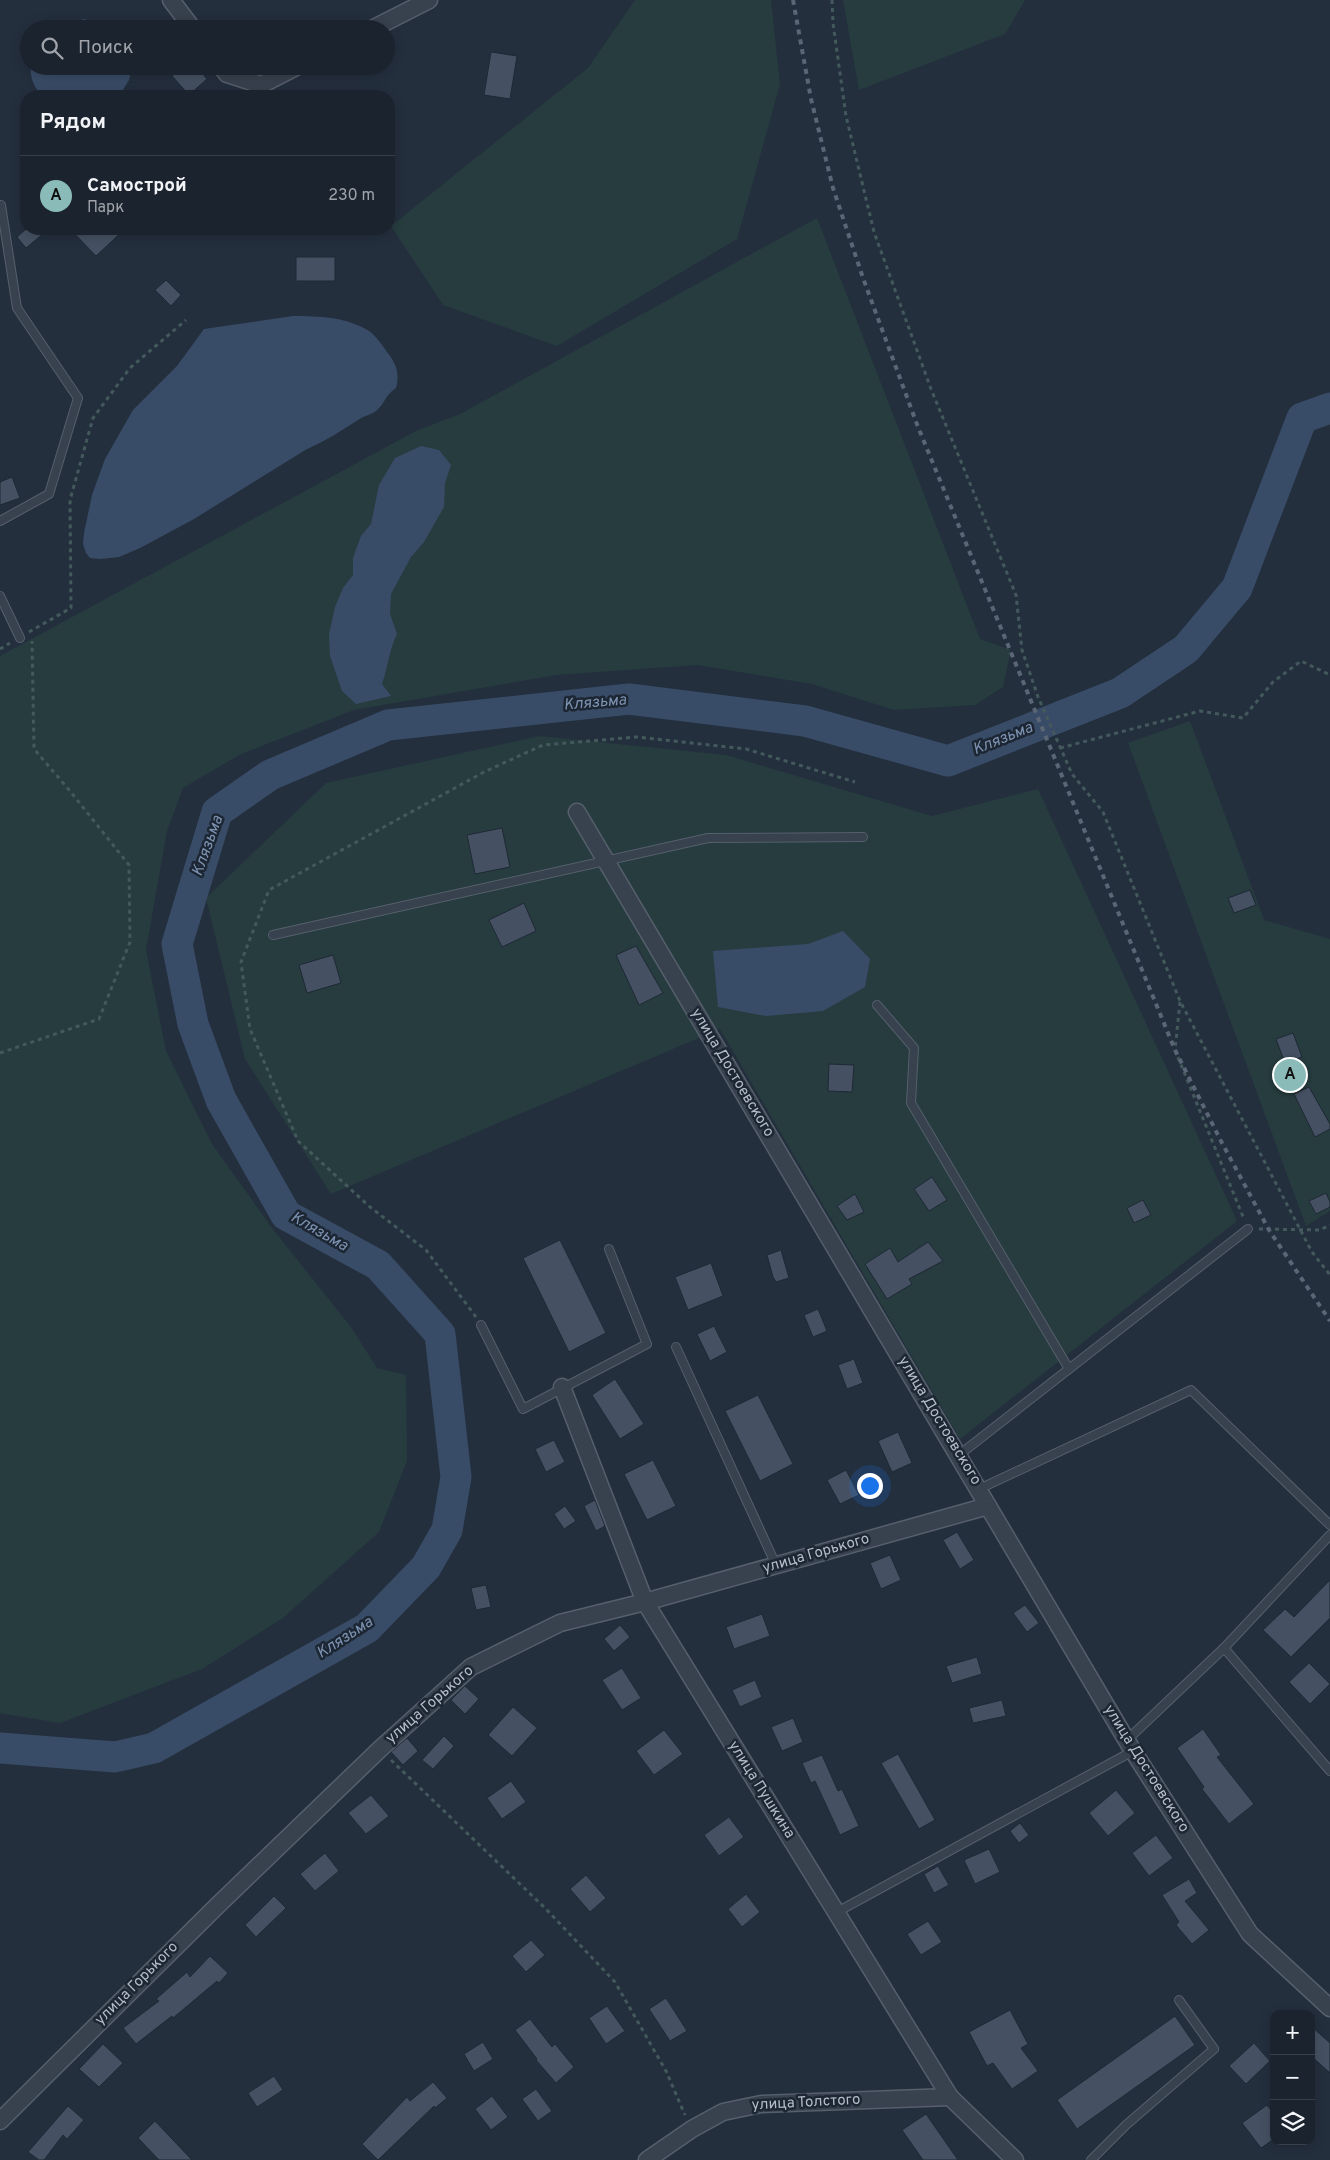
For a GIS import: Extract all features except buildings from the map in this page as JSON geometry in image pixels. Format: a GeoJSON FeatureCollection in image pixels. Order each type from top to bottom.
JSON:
{"type":"FeatureCollection","features":[{"type":"Feature","properties":{"kind":"street"},"geometry":{"type":"LineString","coordinates":[[171,0],[186,20]]}},
{"type":"Feature","properties":{"kind":"street"},"geometry":{"type":"LineString","coordinates":[[390,20],[429,0]]}},
{"type":"Feature","properties":{"kind":"street"},"geometry":{"type":"LineString","coordinates":[[230,75],[261,85],[280,75]]}},
{"type":"Feature","properties":{"kind":"street","name":"улица Достоевского"},"geometry":{"type":"LineString","coordinates":[[577,812],[1130,1745],[1250,1934],[1330,2008]]}},
{"type":"Feature","properties":{"kind":"street","name":"улица Пушкина"},"geometry":{"type":"LineString","coordinates":[[562,1387],[645,1602],[950,2097],[1015,2160]]}},
{"type":"Feature","properties":{"kind":"street","name":"улица Горького"},"geometry":{"type":"LineString","coordinates":[[0,2121],[216,1906],[380,1749],[471,1667],[560,1623],[645,1602],[988,1506]]}},
{"type":"Feature","properties":{"kind":"street","name":"улица Толстого"},"geometry":{"type":"LineString","coordinates":[[656,2158],[692,2130],[723,2112],[761,2104],[950,2097]]}},
{"type":"Feature","properties":{"kind":"lane"},"geometry":{"type":"LineString","coordinates":[[0,521],[50,494],[78,398],[17,308],[1,205]]}},
{"type":"Feature","properties":{"kind":"lane"},"geometry":{"type":"LineString","coordinates":[[0,596],[20,638]]}},
{"type":"Feature","properties":{"kind":"lane"},"geometry":{"type":"LineString","coordinates":[[273,935],[708,838],[863,837]]}},
{"type":"Feature","properties":{"kind":"lane"},"geometry":{"type":"LineString","coordinates":[[877,1005],[914,1048],[911,1104],[1069,1369]]}},
{"type":"Feature","properties":{"kind":"lane"},"geometry":{"type":"LineString","coordinates":[[959,1454],[1248,1229]]}},
{"type":"Feature","properties":{"kind":"lane"},"geometry":{"type":"LineString","coordinates":[[481,1325],[523,1409],[647,1344],[609,1249]]}},
{"type":"Feature","properties":{"kind":"lane"},"geometry":{"type":"LineString","coordinates":[[676,1347],[776,1565]]}},
{"type":"Feature","properties":{"kind":"lane"},"geometry":{"type":"LineString","coordinates":[[979,1489],[1191,1390],[1330,1525]]}},
{"type":"Feature","properties":{"kind":"lane"},"geometry":{"type":"LineString","coordinates":[[837,1912],[1130,1745],[1330,1535]]}},
{"type":"Feature","properties":{"kind":"lane"},"geometry":{"type":"LineString","coordinates":[[1224,1648],[1330,1771]]}},
{"type":"Feature","properties":{"kind":"lane"},"geometry":{"type":"LineString","coordinates":[[1091,2160],[1126,2125],[1214,2049],[1179,2000]]}},
{"type":"Feature","properties":{"kind":"path"},"geometry":{"type":"LineString","coordinates":[[832,0],[833,23],[846,116],[874,232],[931,389],[1016,595],[1022,650],[1038,697],[1072,774],[1104,812],[1180,1001],[1312,1252],[1330,1275]]}},
{"type":"Feature","properties":{"kind":"path"},"geometry":{"type":"LineString","coordinates":[[0,649],[72,608],[70,500],[93,418],[130,368],[186,320]]}},
{"type":"Feature","properties":{"kind":"path"},"geometry":{"type":"LineString","coordinates":[[0,1053],[100,1019],[130,942],[129,866],[70,790],[34,749],[32,631]]}},
{"type":"Feature","properties":{"kind":"path"},"geometry":{"type":"LineString","coordinates":[[1060,748],[1200,711],[1243,718],[1273,682],[1301,661],[1330,675]]}},
{"type":"Feature","properties":{"kind":"path"},"geometry":{"type":"LineString","coordinates":[[481,1325],[426,1250],[370,1207],[298,1141],[250,1029],[241,962],[269,890],[484,772],[542,745],[637,737],[746,749],[855,782]]}},
{"type":"Feature","properties":{"kind":"path"},"geometry":{"type":"LineString","coordinates":[[1180,1001],[1175,1050],[1248,1229],[1320,1230],[1330,1224]]}},
{"type":"Feature","properties":{"kind":"path"},"geometry":{"type":"LineString","coordinates":[[380,1749],[546,1909],[615,1982],[666,2071],[692,2130]]}},
{"type":"Feature","properties":{"kind":"green space"},"geometry":{"type":"Polygon","coordinates":[[[635,0],[771,0],[780,84],[737,239],[557,346],[443,305],[395,232],[395,223],[588,68],[635,0]]]}},
{"type":"Feature","properties":{"kind":"green space"},"geometry":{"type":"Polygon","coordinates":[[[843,0],[1025,0],[1005,34],[859,90],[843,0]]]}},
{"type":"Feature","properties":{"kind":"green space"},"geometry":{"type":"Polygon","coordinates":[[[817,218],[980,639],[1011,650],[1003,687],[975,705],[894,710],[812,684],[697,665],[556,675],[354,710],[241,754],[183,788],[167,831],[146,950],[166,1051],[212,1144],[272,1228],[351,1327],[377,1368],[406,1375],[407,1461],[379,1532],[283,1618],[202,1669],[60,1723],[0,1713],[0,656],[416,431],[460,414],[817,218]]]}},
{"type":"Feature","properties":{"kind":"green space"},"geometry":{"type":"Polygon","coordinates":[[[1190,721],[1264,920],[1330,939],[1330,1211],[1306,1226],[1128,743],[1190,721]]]}},
{"type":"Feature","properties":{"kind":"green space"},"geometry":{"type":"Polygon","coordinates":[[[540,736],[726,755],[932,816],[1038,789],[1237,1221],[960,1439],[720,1029],[331,1194],[245,1059],[206,898],[326,783],[540,736]]]}},
{"type":"Feature","properties":{"kind":"water"},"geometry":{"type":"Polygon","coordinates":[[[31,75],[130,75],[123,90],[38,90],[31,75]]]}},
{"type":"Feature","properties":{"kind":"water"},"geometry":{"type":"Polygon","coordinates":[[[293,316],[342,320],[369,331],[381,344],[395,365],[398,378],[396,388],[374,412],[307,449],[194,519],[119,557],[90,558],[83,544],[92,495],[105,459],[133,410],[177,366],[204,329],[293,316]]]}},
{"type":"Feature","properties":{"kind":"water"},"geometry":{"type":"Polygon","coordinates":[[[421,446],[439,450],[451,465],[445,483],[444,507],[424,542],[411,557],[391,594],[390,614],[397,634],[382,684],[391,696],[356,704],[342,691],[330,656],[329,634],[335,607],[343,588],[353,575],[353,558],[361,536],[371,524],[379,485],[395,458],[421,446]]]}},
{"type":"Feature","properties":{"kind":"water"},"geometry":{"type":"Polygon","coordinates":[[[843,931],[870,959],[865,987],[823,1011],[766,1016],[718,1007],[713,951],[808,944],[843,931]]]}},
{"type":"Feature","properties":{"kind":"waterway","name":"Клязьма"},"geometry":{"type":"LineString","coordinates":[[0,1748],[115,1757],[154,1748],[367,1628],[426,1567],[447,1530],[456,1477],[440,1334],[378,1265],[286,1215],[221,1100],[193,1024],[177,944],[217,812],[270,775],[388,725],[629,699],[805,721],[948,761],[1120,693],[1186,649],[1237,588],[1302,418],[1330,408]]}},
{"type":"Feature","properties":{"kind":"railway"},"geometry":{"type":"LineString","coordinates":[[793,0],[811,99],[833,188],[863,278],[918,427],[1175,1050],[1269,1230],[1330,1321]]}},
{"type":"Feature","properties":{"kind":"place","name":"Самострой"},"geometry":{"type":"Point","coordinates":[1290,1075]}}]}
